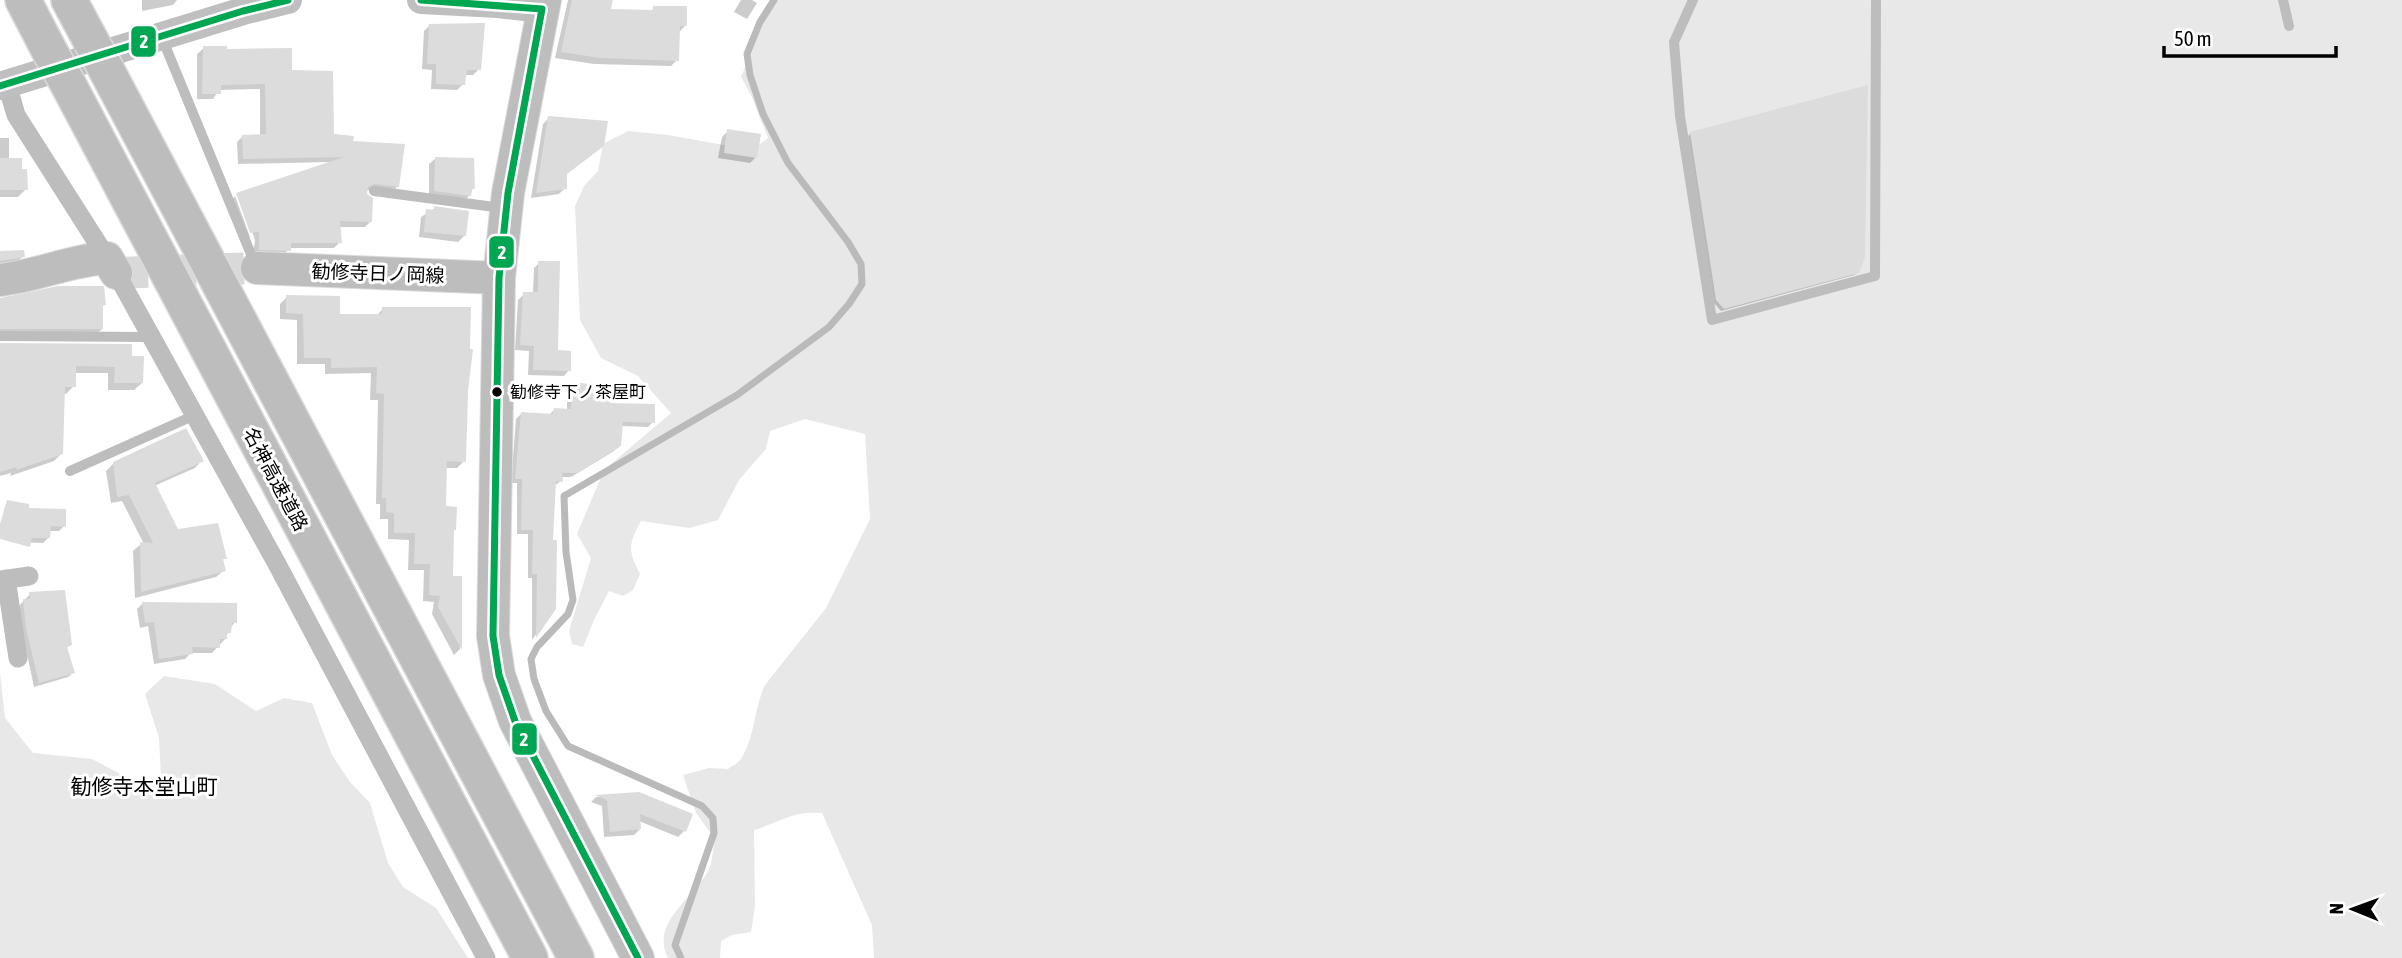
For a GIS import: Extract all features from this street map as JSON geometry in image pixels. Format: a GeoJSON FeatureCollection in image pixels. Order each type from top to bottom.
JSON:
{"type":"FeatureCollection","features":[{"type":"Feature","properties":{"kind":"highway","name":"名神高速道路"},"geometry":{"type":"LineString","coordinates":[[23,0],[530,958]]}},
{"type":"Feature","properties":{"kind":"highway"},"geometry":{"type":"LineString","coordinates":[[69,0],[576,958]]}},
{"type":"Feature","properties":{"kind":"main road"},"geometry":{"type":"LineString","coordinates":[[544,5],[506,209],[499,278],[493,636],[499,675],[515,721],[638,958]]}},
{"type":"Feature","properties":{"kind":"main road"},"geometry":{"type":"LineString","coordinates":[[0,280],[83,260],[112,265]]}},
{"type":"Feature","properties":{"kind":"main road","name":"勧修寺日ノ岡線"},"geometry":{"type":"LineString","coordinates":[[257,268],[499,278]]}},
{"type":"Feature","properties":{"kind":"street"},"geometry":{"type":"LineString","coordinates":[[288,0],[243,10],[162,37],[2,80],[16,115],[112,265],[195,415],[486,958]]}},
{"type":"Feature","properties":{"kind":"street"},"geometry":{"type":"LineString","coordinates":[[421,0],[544,5]]}},
{"type":"Feature","properties":{"kind":"street"},"geometry":{"type":"LineString","coordinates":[[18,658],[3,580],[29,576]]}},
{"type":"Feature","properties":{"kind":"lane"},"geometry":{"type":"LineString","coordinates":[[1693,0],[1674,42],[1680,116],[1712,320],[1875,276],[1875,0]]}},
{"type":"Feature","properties":{"kind":"lane"},"geometry":{"type":"LineString","coordinates":[[2283,0],[2289,26]]}},
{"type":"Feature","properties":{"kind":"lane"},"geometry":{"type":"LineString","coordinates":[[162,37],[257,268]]}},
{"type":"Feature","properties":{"kind":"lane"},"geometry":{"type":"LineString","coordinates":[[374,191],[506,209]]}},
{"type":"Feature","properties":{"kind":"lane"},"geometry":{"type":"LineString","coordinates":[[0,336],[152,337]]}},
{"type":"Feature","properties":{"kind":"lane"},"geometry":{"type":"LineString","coordinates":[[70,471],[195,415]]}},
{"type":"Feature","properties":{"kind":"shaded area"},"geometry":{"type":"Polygon","coordinates":[[[773,0],[2402,0],[2402,958],[874,958],[872,925],[822,813],[811,813],[794,815],[754,830],[755,907],[751,932],[732,935],[721,941],[720,958],[668,958],[664,945],[665,932],[677,910],[710,867],[715,839],[696,813],[683,775],[709,768],[728,769],[741,759],[765,685],[826,608],[870,519],[865,434],[805,419],[770,431],[766,449],[739,480],[718,520],[690,528],[641,521],[631,548],[640,574],[633,590],[623,596],[609,591],[583,647],[572,644],[569,631],[591,558],[577,534],[604,470],[671,413],[638,376],[601,358],[580,320],[575,206],[584,186],[598,171],[603,144],[628,131],[668,135],[752,150],[768,138],[741,77],[773,0]]]}},
{"type":"Feature","properties":{"kind":"shaded area"},"geometry":{"type":"Polygon","coordinates":[[[0,673],[5,718],[33,753],[92,759],[145,787],[161,778],[159,738],[145,694],[164,676],[215,684],[256,711],[284,698],[312,703],[332,755],[350,782],[370,803],[388,863],[403,887],[436,908],[468,958],[0,958],[0,673]]]}},
{"type":"Feature","properties":{"kind":"building"},"geometry":{"type":"Polygon","coordinates":[[[572,0],[613,0],[611,9],[653,10],[653,6],[687,6],[687,26],[680,26],[679,61],[601,58],[561,52],[572,0]]]}},
{"type":"Feature","properties":{"kind":"building"},"geometry":{"type":"Polygon","coordinates":[[[485,23],[481,70],[467,70],[465,85],[436,84],[436,64],[427,64],[429,24],[485,23]]]}},
{"type":"Feature","properties":{"kind":"building"},"geometry":{"type":"Polygon","coordinates":[[[203,46],[227,46],[227,49],[292,48],[292,70],[333,71],[334,134],[354,136],[353,141],[405,144],[399,187],[374,184],[368,187],[367,194],[373,198],[372,222],[340,221],[342,243],[291,243],[291,251],[259,250],[259,232],[250,233],[236,193],[344,157],[243,159],[242,135],[266,134],[265,84],[221,85],[221,94],[202,94],[203,46]]]}},
{"type":"Feature","properties":{"kind":"building"},"geometry":{"type":"Polygon","coordinates":[[[1868,85],[1865,257],[1859,273],[1724,309],[1716,300],[1690,132],[1868,85]]]}},
{"type":"Feature","properties":{"kind":"building"},"geometry":{"type":"Polygon","coordinates":[[[548,116],[608,121],[604,146],[567,174],[567,189],[536,193],[548,116]]]}},
{"type":"Feature","properties":{"kind":"building"},"geometry":{"type":"Polygon","coordinates":[[[727,129],[761,134],[757,158],[724,153],[727,129]]]}},
{"type":"Feature","properties":{"kind":"building"},"geometry":{"type":"Polygon","coordinates":[[[435,157],[474,158],[475,188],[471,196],[434,191],[435,157]]]}},
{"type":"Feature","properties":{"kind":"building"},"geometry":{"type":"Polygon","coordinates":[[[0,158],[22,158],[22,169],[27,169],[28,190],[0,190],[0,158]]]}},
{"type":"Feature","properties":{"kind":"building"},"geometry":{"type":"Polygon","coordinates":[[[434,206],[469,211],[466,236],[424,232],[426,209],[434,210],[434,206]]]}},
{"type":"Feature","properties":{"kind":"building"},"geometry":{"type":"Polygon","coordinates":[[[24,250],[25,257],[0,261],[0,251],[24,250]]]}},
{"type":"Feature","properties":{"kind":"building"},"geometry":{"type":"Polygon","coordinates":[[[538,261],[560,261],[558,350],[571,351],[571,371],[533,370],[534,346],[520,345],[523,292],[538,292],[538,261]]]}},
{"type":"Feature","properties":{"kind":"building"},"geometry":{"type":"Polygon","coordinates":[[[58,286],[104,286],[106,305],[103,305],[103,329],[0,329],[0,298],[58,286]]]}},
{"type":"Feature","properties":{"kind":"building"},"geometry":{"type":"Polygon","coordinates":[[[286,295],[340,296],[340,314],[382,314],[382,307],[471,307],[470,349],[473,349],[468,391],[466,462],[447,461],[446,506],[457,507],[453,576],[462,576],[462,650],[438,607],[440,596],[429,595],[430,564],[414,564],[415,533],[394,533],[394,513],[386,512],[386,498],[382,498],[384,394],[376,393],[377,367],[331,368],[331,358],[304,358],[303,314],[286,313],[286,295]]]}},
{"type":"Feature","properties":{"kind":"building"},"geometry":{"type":"Polygon","coordinates":[[[0,343],[132,344],[132,356],[144,356],[143,383],[114,383],[115,367],[76,366],[76,387],[65,387],[63,454],[16,470],[17,467],[0,472],[0,343]]]}},
{"type":"Feature","properties":{"kind":"building"},"geometry":{"type":"Polygon","coordinates":[[[572,382],[613,387],[610,403],[655,404],[655,423],[623,422],[621,446],[577,473],[562,473],[563,482],[556,481],[553,540],[557,540],[556,609],[536,638],[537,574],[532,574],[533,530],[521,530],[522,479],[515,479],[521,412],[553,414],[554,408],[571,409],[572,382]]]}},
{"type":"Feature","properties":{"kind":"building"},"geometry":{"type":"Polygon","coordinates":[[[186,428],[204,461],[155,483],[178,529],[218,523],[227,559],[223,559],[226,571],[141,592],[140,542],[153,543],[129,495],[117,497],[113,462],[186,428]]]}},
{"type":"Feature","properties":{"kind":"building"},"geometry":{"type":"Polygon","coordinates":[[[7,500],[29,504],[29,508],[66,509],[66,527],[51,526],[50,538],[32,538],[30,547],[0,539],[0,524],[7,500]]]}},
{"type":"Feature","properties":{"kind":"building"},"geometry":{"type":"Polygon","coordinates":[[[65,590],[72,645],[67,647],[75,673],[39,683],[26,628],[23,599],[30,599],[29,592],[65,590]]]}},
{"type":"Feature","properties":{"kind":"building"},"geometry":{"type":"Polygon","coordinates":[[[142,602],[237,603],[237,623],[232,623],[227,639],[220,639],[220,648],[192,647],[193,654],[159,659],[154,622],[145,623],[142,602]]]}},
{"type":"Feature","properties":{"kind":"building"},"geometry":{"type":"Polygon","coordinates":[[[639,792],[693,814],[686,832],[640,814],[641,829],[610,832],[607,800],[595,795],[639,792]]]}},
{"type":"Feature","properties":{"kind":"waterway"},"geometry":{"type":"LineString","coordinates":[[681,958],[675,945],[714,833],[713,818],[702,806],[568,746],[546,711],[534,679],[531,659],[537,647],[568,614],[573,600],[566,552],[564,496],[737,395],[829,327],[862,284],[861,264],[848,242],[788,163],[763,114],[750,75],[747,54],[760,22],[774,0]]}},
{"type":"Feature","properties":{"kind":"tunnel"},"geometry":{"type":"LineString","coordinates":[[116,273],[257,268]]}},
{"type":"Feature","properties":{"kind":"transit line","name":"2"},"geometry":{"type":"LineString","coordinates":[[0,86],[243,11],[288,0]]}},
{"type":"Feature","properties":{"kind":"transit line","name":"2"},"geometry":{"type":"LineString","coordinates":[[421,0],[542,9]]}},
{"type":"Feature","properties":{"kind":"transit line","name":"2"},"geometry":{"type":"LineString","coordinates":[[542,9],[508,193],[499,278],[493,636],[499,675],[515,721],[638,958]]}},
{"type":"Feature","properties":{"kind":"place","name":"勧修寺下ノ茶屋町"},"geometry":{"type":"Point","coordinates":[497,392]}},
{"type":"Feature","properties":{"kind":"district","name":"勧修寺本堂山町"},"geometry":{"type":"Point","coordinates":[144,786]}}]}
